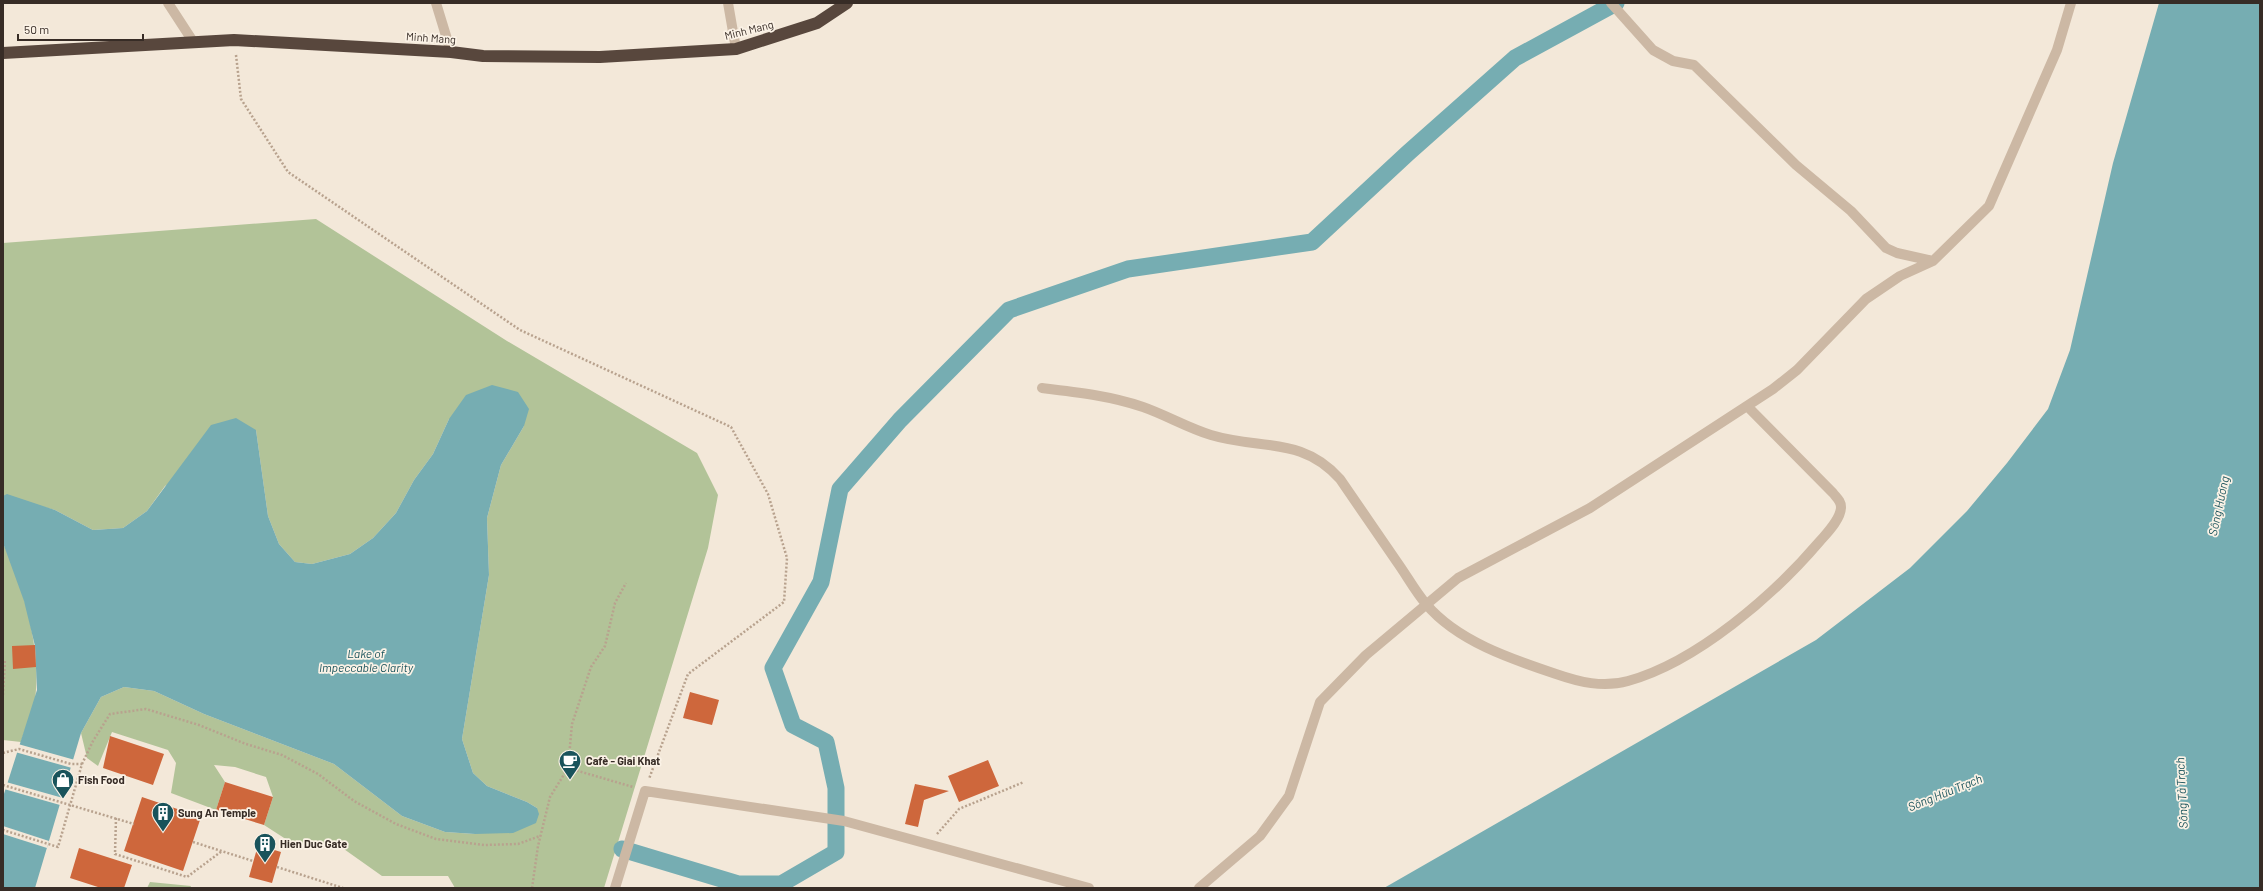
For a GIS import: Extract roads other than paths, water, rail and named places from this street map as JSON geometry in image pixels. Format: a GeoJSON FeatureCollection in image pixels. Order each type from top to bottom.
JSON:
{"type":"FeatureCollection","features":[{"type":"Feature","properties":{"kind":"highway","name":"Minh Mang"},"geometry":{"type":"LineString","coordinates":[[3,53],[234,40],[451,52],[483,56],[600,57],[736,49],[817,23],[847,3]]}},
{"type":"Feature","properties":{"kind":"street"},"geometry":{"type":"LineString","coordinates":[[168,3],[194,43]]}},
{"type":"Feature","properties":{"kind":"street"},"geometry":{"type":"LineString","coordinates":[[436,3],[451,52]]}},
{"type":"Feature","properties":{"kind":"street"},"geometry":{"type":"LineString","coordinates":[[728,3],[736,49]]}},
{"type":"Feature","properties":{"kind":"street"},"geometry":{"type":"LineString","coordinates":[[1611,3],[1653,50],[1673,61],[1694,65],[1796,165],[1851,211],[1886,248],[1897,254],[1933,260]]}},
{"type":"Feature","properties":{"kind":"street"},"geometry":{"type":"LineString","coordinates":[[1199,888],[1260,836],[1289,796],[1320,702],[1366,655],[1458,578],[1590,508],[1748,407],[1797,370],[1866,299],[1900,276],[1933,260],[1989,206],[2057,50],[2071,3]]}},
{"type":"Feature","properties":{"kind":"street"},"geometry":{"type":"LineString","coordinates":[[1042,388],[1092,394],[1135,405],[1211,435],[1290,448],[1317,458],[1329,467],[1340,479],[1427,604],[1459,631],[1496,651],[1524,663],[1582,682],[1599,685],[1628,682],[1657,671],[1687,654],[1750,612],[1807,555],[1830,528],[1841,509],[1840,502],[1833,493],[1748,407]]}},
{"type":"Feature","properties":{"kind":"street"},"geometry":{"type":"LineString","coordinates":[[615,888],[645,790],[844,821],[929,843],[1082,888]]}},
{"type":"Feature","properties":{"kind":"water"},"geometry":{"type":"Polygon","coordinates":[[[2159,3],[2260,3],[2260,888],[1384,888],[1816,640],[1910,568],[1967,511],[2007,463],[2048,409],[2070,350],[2113,163],[2159,3]]]}},
{"type":"Feature","properties":{"kind":"water","name":"Lake of Impeccable Clarity"},"geometry":{"type":"Polygon","coordinates":[[[492,385],[518,392],[529,409],[524,426],[501,465],[487,518],[489,575],[462,739],[473,773],[487,786],[527,802],[537,808],[539,814],[536,823],[513,833],[475,834],[445,832],[402,816],[334,764],[204,714],[154,691],[124,687],[101,697],[81,733],[35,888],[3,888],[3,797],[37,690],[35,646],[24,601],[3,543],[3,496],[7,494],[55,510],[93,530],[123,528],[147,511],[211,425],[236,418],[256,430],[268,516],[279,544],[295,562],[312,564],[350,554],[373,538],[396,513],[414,480],[433,454],[449,419],[466,395],[492,385]]]}},
{"type":"Feature","properties":{"kind":"waterway"},"geometry":{"type":"LineString","coordinates":[[622,849],[738,884],[781,884],[836,852],[836,788],[826,742],[793,725],[773,668],[821,582],[840,489],[900,420],[1009,310],[1128,269],[1312,242],[1408,153],[1515,58],[1616,3]]}},
{"type":"Feature","properties":{"kind":"place","name":"Cafè - Giai Khat"},"geometry":{"type":"Point","coordinates":[570,780]}},
{"type":"Feature","properties":{"kind":"place","name":"Fish Food"},"geometry":{"type":"Point","coordinates":[63,800]}},
{"type":"Feature","properties":{"kind":"place","name":"Sung An Temple"},"geometry":{"type":"Point","coordinates":[163,832]}},
{"type":"Feature","properties":{"kind":"place","name":"Hien Duc Gate"},"geometry":{"type":"Point","coordinates":[265,864]}},
{"type":"Feature","properties":{"kind":"water label","name":"Sông Hương"},"geometry":{"type":"Point","coordinates":[2219,506]}},
{"type":"Feature","properties":{"kind":"water label","name":"Sông Hữu Trạch"},"geometry":{"type":"Point","coordinates":[1945,793]}},
{"type":"Feature","properties":{"kind":"water label","name":"Sông Tả Trạch"},"geometry":{"type":"Point","coordinates":[2182,793]}}]}
